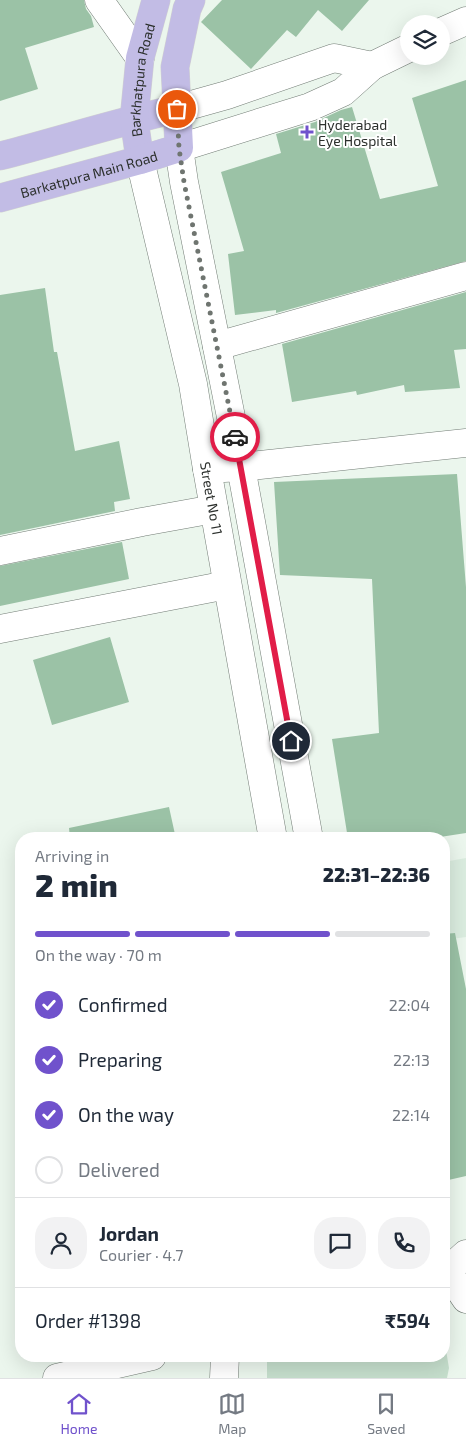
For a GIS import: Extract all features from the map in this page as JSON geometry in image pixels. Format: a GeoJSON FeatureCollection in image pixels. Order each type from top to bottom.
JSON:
{"type":"FeatureCollection","features":[{"type":"Feature","properties":{"kind":"main road","name":"Barkhatpura Road"},"geometry":{"type":"LineString","coordinates":[[140,160],[134,119],[140,58],[156,0]]}},
{"type":"Feature","properties":{"kind":"main road"},"geometry":{"type":"LineString","coordinates":[[179,148],[175,67],[187,9],[191,0]]}},
{"type":"Feature","properties":{"kind":"main road"},"geometry":{"type":"LineString","coordinates":[[0,156],[177,109]]}},
{"type":"Feature","properties":{"kind":"main road","name":"Barkatpura Main Road"},"geometry":{"type":"LineString","coordinates":[[0,198],[179,148]]}},
{"type":"Feature","properties":{"kind":"street"},"geometry":{"type":"LineString","coordinates":[[99,0],[140,58]]}},
{"type":"Feature","properties":{"kind":"street"},"geometry":{"type":"LineString","coordinates":[[450,28],[466,20]]}},
{"type":"Feature","properties":{"kind":"street"},"geometry":{"type":"LineString","coordinates":[[308,832],[241,467],[179,148],[310,107],[343,92],[372,66],[400,52]]}},
{"type":"Feature","properties":{"kind":"street"},"geometry":{"type":"LineString","coordinates":[[177,109],[227,95],[334,58],[372,66]]}},
{"type":"Feature","properties":{"kind":"street","name":"Street No 11"},"geometry":{"type":"LineString","coordinates":[[140,160],[193,384],[206,469],[272,832]]}},
{"type":"Feature","properties":{"kind":"street"},"geometry":{"type":"LineString","coordinates":[[217,346],[466,276]]}},
{"type":"Feature","properties":{"kind":"street"},"geometry":{"type":"LineString","coordinates":[[206,469],[466,443]]}},
{"type":"Feature","properties":{"kind":"street"},"geometry":{"type":"LineString","coordinates":[[0,551],[214,509]]}},
{"type":"Feature","properties":{"kind":"street"},"geometry":{"type":"LineString","coordinates":[[0,629],[227,585]]}},
{"type":"Feature","properties":{"kind":"street"},"geometry":{"type":"LineString","coordinates":[[452,1264],[466,1299]]}},
{"type":"Feature","properties":{"kind":"street"},"geometry":{"type":"LineString","coordinates":[[57,1378],[126,1362]]}},
{"type":"Feature","properties":{"kind":"street"},"geometry":{"type":"LineString","coordinates":[[224,1378],[225,1362]]}},
{"type":"Feature","properties":{"kind":"shaded area"},"geometry":{"type":"Polygon","coordinates":[[[466,858],[466,937],[450,939],[450,861],[466,858]]]}},
{"type":"Feature","properties":{"kind":"shaded area"},"geometry":{"type":"Polygon","coordinates":[[[267,1362],[448,1362],[449,1368],[447,1378],[267,1378],[267,1362]]]}},
{"type":"Feature","properties":{"kind":"building"},"geometry":{"type":"Polygon","coordinates":[[[0,0],[84,0],[94,27],[25,48],[38,89],[0,101],[0,0]]]}},
{"type":"Feature","properties":{"kind":"building"},"geometry":{"type":"Polygon","coordinates":[[[222,0],[369,0],[342,31],[318,10],[296,37],[287,30],[251,69],[201,22],[222,0]]]}},
{"type":"Feature","properties":{"kind":"building"},"geometry":{"type":"Polygon","coordinates":[[[466,80],[466,261],[276,313],[276,310],[235,315],[228,254],[244,251],[221,172],[281,153],[276,134],[315,122],[352,107],[380,199],[438,186],[412,98],[466,80]]]}},
{"type":"Feature","properties":{"kind":"building"},"geometry":{"type":"Polygon","coordinates":[[[45,288],[54,352],[57,352],[75,451],[119,441],[130,499],[114,502],[115,511],[0,535],[0,295],[45,288]]]}},
{"type":"Feature","properties":{"kind":"building"},"geometry":{"type":"Polygon","coordinates":[[[466,292],[466,349],[454,350],[460,388],[405,392],[404,385],[357,395],[356,391],[292,402],[282,344],[466,292]]]}},
{"type":"Feature","properties":{"kind":"building"},"geometry":{"type":"Polygon","coordinates":[[[457,474],[466,587],[466,833],[450,835],[450,832],[347,832],[332,739],[379,733],[372,579],[280,575],[274,482],[457,474]]]}},
{"type":"Feature","properties":{"kind":"building"},"geometry":{"type":"Polygon","coordinates":[[[122,542],[129,579],[0,606],[0,566],[122,542]]]}},
{"type":"Feature","properties":{"kind":"building"},"geometry":{"type":"Polygon","coordinates":[[[110,637],[129,702],[52,725],[33,660],[110,637]]]}},
{"type":"Feature","properties":{"kind":"building"},"geometry":{"type":"Polygon","coordinates":[[[169,807],[174,832],[69,832],[69,828],[169,807]]]}},
{"type":"Feature","properties":{"kind":"building"},"geometry":{"type":"Polygon","coordinates":[[[450,933],[455,933],[466,989],[466,1176],[450,1180],[450,933]]]}},
{"type":"Feature","properties":{"kind":"way so far"},"geometry":{"type":"LineString","coordinates":[[177,109],[179,148],[184,182],[235,437]]}},
{"type":"Feature","properties":{"kind":"place","name":"Hyderabad Eye Hospital"},"geometry":{"type":"Point","coordinates":[307,132]}},
{"type":"Feature","properties":{"kind":"route"},"geometry":{"type":"LineString","coordinates":[[235,437],[291,741]]}}]}
